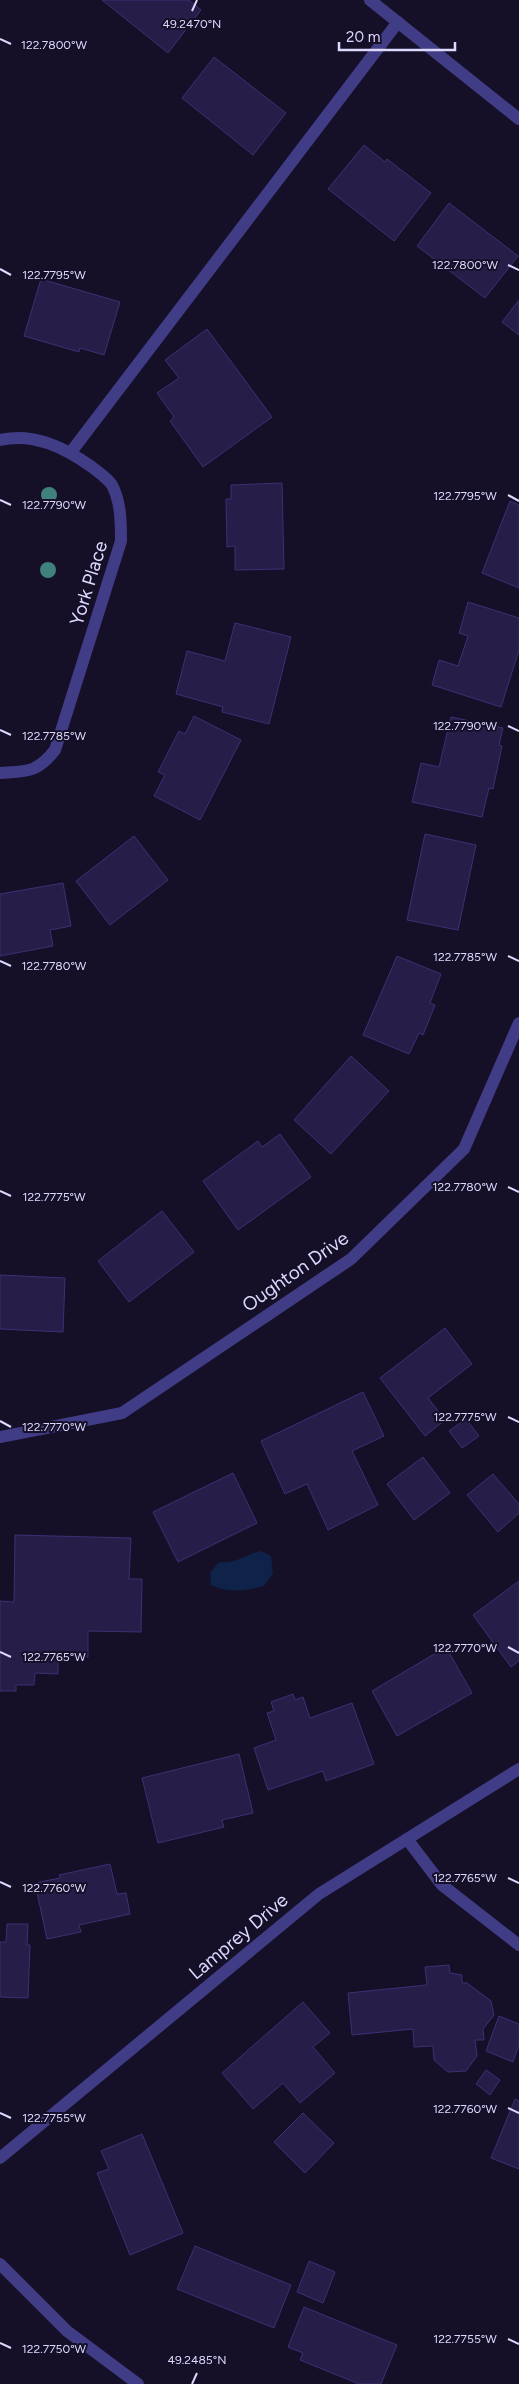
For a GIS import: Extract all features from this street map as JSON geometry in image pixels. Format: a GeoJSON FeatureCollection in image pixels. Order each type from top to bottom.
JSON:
{"type":"FeatureCollection","features":[{"type":"Feature","properties":{"kind":"street"},"geometry":{"type":"LineString","coordinates":[[374,1],[519,119]]}},
{"type":"Feature","properties":{"kind":"street"},"geometry":{"type":"LineString","coordinates":[[71,452],[398,22]]}},
{"type":"Feature","properties":{"kind":"street","name":"York Place"},"geometry":{"type":"LineString","coordinates":[[0,440],[14,437],[34,439],[71,452],[111,484],[121,518],[121,541],[55,750],[45,763],[32,771],[0,773]]}},
{"type":"Feature","properties":{"kind":"street","name":"Oughton Drive"},"geometry":{"type":"LineString","coordinates":[[0,1437],[122,1412],[350,1259],[464,1149],[519,1023]]}},
{"type":"Feature","properties":{"kind":"street","name":"Lamprey Drive"},"geometry":{"type":"LineString","coordinates":[[0,2158],[319,1894],[519,1769]]}},
{"type":"Feature","properties":{"kind":"street"},"geometry":{"type":"LineString","coordinates":[[407,1839],[442,1885],[519,1945]]}},
{"type":"Feature","properties":{"kind":"street"},"geometry":{"type":"LineString","coordinates":[[0,2264],[67,2331],[138,2384]]}},
{"type":"Feature","properties":{"kind":"water"},"geometry":{"type":"Polygon","coordinates":[[[261,1551],[271,1556],[273,1573],[264,1586],[237,1590],[217,1588],[211,1585],[210,1573],[219,1562],[231,1562],[261,1551]]]}},
{"type":"Feature","properties":{"kind":"building"},"geometry":{"type":"Polygon","coordinates":[[[102,0],[189,0],[201,10],[168,53],[102,0]]]}},
{"type":"Feature","properties":{"kind":"building"},"geometry":{"type":"Polygon","coordinates":[[[214,57],[286,113],[253,155],[182,98],[214,57]]]}},
{"type":"Feature","properties":{"kind":"building"},"geometry":{"type":"Polygon","coordinates":[[[364,145],[385,162],[387,159],[431,193],[394,241],[328,189],[364,145]]]}},
{"type":"Feature","properties":{"kind":"building"},"geometry":{"type":"Polygon","coordinates":[[[449,203],[518,256],[485,298],[417,246],[449,203]]]}},
{"type":"Feature","properties":{"kind":"building"},"geometry":{"type":"Polygon","coordinates":[[[41,279],[120,302],[104,355],[80,348],[79,352],[24,336],[41,279]]]}},
{"type":"Feature","properties":{"kind":"building"},"geometry":{"type":"Polygon","coordinates":[[[519,300],[519,335],[502,322],[519,300]]]}},
{"type":"Feature","properties":{"kind":"building"},"geometry":{"type":"Polygon","coordinates":[[[207,329],[272,417],[203,467],[170,421],[174,417],[157,393],[179,378],[165,360],[207,329]]]}},
{"type":"Feature","properties":{"kind":"building"},"geometry":{"type":"Polygon","coordinates":[[[282,483],[284,569],[235,570],[235,546],[227,547],[226,499],[231,499],[231,485],[282,483]]]}},
{"type":"Feature","properties":{"kind":"building"},"geometry":{"type":"Polygon","coordinates":[[[510,501],[519,505],[519,588],[482,573],[510,501]]]}},
{"type":"Feature","properties":{"kind":"building"},"geometry":{"type":"Polygon","coordinates":[[[468,602],[519,618],[519,650],[501,707],[432,685],[439,660],[458,666],[468,636],[459,633],[468,602]]]}},
{"type":"Feature","properties":{"kind":"building"},"geometry":{"type":"Polygon","coordinates":[[[235,623],[291,637],[269,724],[222,712],[223,707],[176,694],[187,651],[225,661],[235,623]]]}},
{"type":"Feature","properties":{"kind":"building"},"geometry":{"type":"Polygon","coordinates":[[[194,716],[241,740],[200,820],[154,796],[165,775],[158,772],[179,731],[185,734],[194,716]]]}},
{"type":"Feature","properties":{"kind":"building"},"geometry":{"type":"Polygon","coordinates":[[[451,717],[503,728],[499,745],[502,746],[493,789],[489,788],[482,817],[412,802],[421,763],[439,767],[451,717]]]}},
{"type":"Feature","properties":{"kind":"building"},"geometry":{"type":"Polygon","coordinates":[[[425,834],[476,845],[458,930],[407,920],[425,834]]]}},
{"type":"Feature","properties":{"kind":"building"},"geometry":{"type":"Polygon","coordinates":[[[134,836],[168,880],[110,925],[76,881],[134,836]]]}},
{"type":"Feature","properties":{"kind":"building"},"geometry":{"type":"Polygon","coordinates":[[[63,883],[71,926],[50,930],[53,946],[0,956],[0,894],[63,883]]]}},
{"type":"Feature","properties":{"kind":"building"},"geometry":{"type":"Polygon","coordinates":[[[397,956],[441,974],[430,1003],[435,1005],[423,1035],[419,1033],[409,1054],[363,1035],[397,956]]]}},
{"type":"Feature","properties":{"kind":"building"},"geometry":{"type":"Polygon","coordinates":[[[351,1056],[389,1091],[331,1154],[294,1120],[351,1056]]]}},
{"type":"Feature","properties":{"kind":"building"},"geometry":{"type":"Polygon","coordinates":[[[280,1134],[311,1177],[238,1230],[203,1181],[258,1141],[262,1147],[280,1134]]]}},
{"type":"Feature","properties":{"kind":"building"},"geometry":{"type":"Polygon","coordinates":[[[162,1211],[194,1252],[129,1302],[98,1261],[162,1211]]]}},
{"type":"Feature","properties":{"kind":"building"},"geometry":{"type":"Polygon","coordinates":[[[0,1275],[65,1278],[63,1332],[0,1329],[0,1275]]]}},
{"type":"Feature","properties":{"kind":"building"},"geometry":{"type":"Polygon","coordinates":[[[445,1328],[472,1364],[428,1398],[445,1420],[425,1436],[380,1378],[445,1328]]]}},
{"type":"Feature","properties":{"kind":"building"},"geometry":{"type":"Polygon","coordinates":[[[363,1392],[384,1436],[352,1451],[378,1505],[328,1530],[307,1484],[285,1494],[261,1441],[363,1392]]]}},
{"type":"Feature","properties":{"kind":"building"},"geometry":{"type":"Polygon","coordinates":[[[466,1419],[479,1436],[462,1448],[449,1431],[466,1419]]]}},
{"type":"Feature","properties":{"kind":"building"},"geometry":{"type":"Polygon","coordinates":[[[423,1457],[450,1493],[414,1520],[387,1484],[423,1457]]]}},
{"type":"Feature","properties":{"kind":"building"},"geometry":{"type":"Polygon","coordinates":[[[233,1473],[257,1523],[178,1562],[153,1512],[233,1473]]]}},
{"type":"Feature","properties":{"kind":"building"},"geometry":{"type":"Polygon","coordinates":[[[493,1474],[519,1504],[519,1513],[498,1532],[467,1495],[493,1474]]]}},
{"type":"Feature","properties":{"kind":"building"},"geometry":{"type":"Polygon","coordinates":[[[15,1535],[131,1538],[129,1579],[142,1579],[141,1632],[88,1631],[88,1657],[58,1656],[58,1674],[35,1673],[34,1685],[16,1685],[16,1691],[0,1691],[0,1601],[14,1602],[15,1535]]]}},
{"type":"Feature","properties":{"kind":"building"},"geometry":{"type":"Polygon","coordinates":[[[519,1581],[519,1661],[511,1667],[473,1615],[519,1581]]]}},
{"type":"Feature","properties":{"kind":"building"},"geometry":{"type":"Polygon","coordinates":[[[446,1647],[472,1693],[397,1736],[372,1691],[446,1647]]]}},
{"type":"Feature","properties":{"kind":"building"},"geometry":{"type":"Polygon","coordinates":[[[293,1694],[295,1700],[303,1697],[310,1718],[352,1703],[374,1764],[326,1781],[323,1771],[268,1790],[254,1748],[276,1740],[267,1713],[274,1711],[271,1702],[293,1694]]]}},
{"type":"Feature","properties":{"kind":"building"},"geometry":{"type":"Polygon","coordinates":[[[239,1754],[253,1813],[222,1820],[224,1827],[158,1843],[142,1778],[239,1754]]]}},
{"type":"Feature","properties":{"kind":"building"},"geometry":{"type":"Polygon","coordinates":[[[110,1864],[117,1894],[126,1893],[130,1914],[79,1925],[81,1932],[47,1939],[35,1883],[60,1878],[59,1875],[110,1864]]]}},
{"type":"Feature","properties":{"kind":"building"},"geometry":{"type":"Polygon","coordinates":[[[7,1924],[28,1924],[27,1945],[30,1945],[28,1998],[0,1997],[0,1942],[6,1942],[7,1924]]]}},
{"type":"Feature","properties":{"kind":"building"},"geometry":{"type":"Polygon","coordinates":[[[449,1965],[450,1973],[462,1975],[462,1983],[467,1983],[491,2001],[494,2015],[483,2029],[484,2040],[475,2040],[477,2056],[466,2071],[448,2072],[434,2060],[433,2046],[414,2047],[413,2029],[352,2035],[348,1993],[427,1985],[425,1967],[449,1965]]]}},
{"type":"Feature","properties":{"kind":"building"},"geometry":{"type":"Polygon","coordinates":[[[303,2002],[330,2033],[313,2047],[335,2073],[300,2103],[283,2083],[253,2109],[222,2073],[303,2002]]]}},
{"type":"Feature","properties":{"kind":"building"},"geometry":{"type":"Polygon","coordinates":[[[499,2016],[519,2024],[519,2045],[513,2062],[486,2051],[499,2016]]]}},
{"type":"Feature","properties":{"kind":"building"},"geometry":{"type":"Polygon","coordinates":[[[486,2070],[500,2080],[490,2095],[476,2084],[486,2070]]]}},
{"type":"Feature","properties":{"kind":"building"},"geometry":{"type":"Polygon","coordinates":[[[515,2099],[519,2101],[519,2169],[491,2158],[515,2099]]]}},
{"type":"Feature","properties":{"kind":"building"},"geometry":{"type":"Polygon","coordinates":[[[303,2113],[334,2143],[305,2173],[274,2142],[303,2113]]]}},
{"type":"Feature","properties":{"kind":"building"},"geometry":{"type":"Polygon","coordinates":[[[142,2134],[183,2233],[130,2255],[97,2173],[109,2169],[101,2151],[142,2134]]]}},
{"type":"Feature","properties":{"kind":"building"},"geometry":{"type":"Polygon","coordinates":[[[195,2246],[291,2285],[274,2328],[177,2289],[195,2246]]]}},
{"type":"Feature","properties":{"kind":"building"},"geometry":{"type":"Polygon","coordinates":[[[309,2261],[335,2272],[323,2303],[297,2292],[309,2261]]]}},
{"type":"Feature","properties":{"kind":"building"},"geometry":{"type":"Polygon","coordinates":[[[304,2307],[397,2345],[381,2384],[359,2384],[300,2360],[303,2353],[288,2347],[304,2307]]]}}]}
